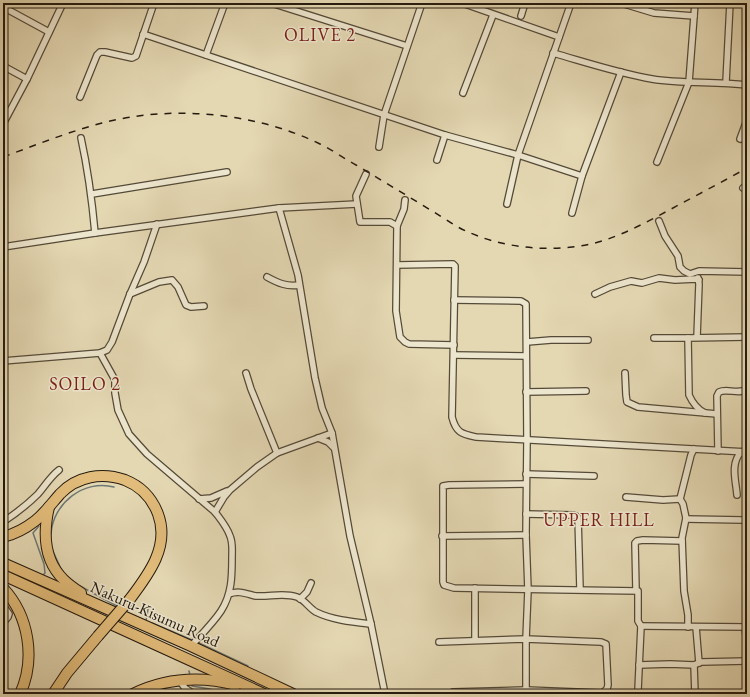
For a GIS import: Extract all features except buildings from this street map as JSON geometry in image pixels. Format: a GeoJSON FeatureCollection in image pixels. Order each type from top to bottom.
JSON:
{"type":"FeatureCollection","features":[{"type":"Feature","properties":{"kind":"highway"},"geometry":{"type":"LineString","coordinates":[[3,537],[18,532],[36,520],[61,492],[72,484],[79,480],[92,477],[105,476],[131,483],[148,497],[156,509],[159,517],[161,530],[160,546],[153,567],[130,599],[68,673],[53,694]]}},
{"type":"Feature","properties":{"kind":"highway"},"geometry":{"type":"LineString","coordinates":[[49,507],[46,520],[45,538],[49,560],[64,580],[90,601]]}},
{"type":"Feature","properties":{"kind":"highway","name":"Nakuru-Kisumu Road"},"geometry":{"type":"LineString","coordinates":[[3,563],[191,646],[293,694]]}},
{"type":"Feature","properties":{"kind":"highway","name":"Nakuru-Kisumu Road"},"geometry":{"type":"LineString","coordinates":[[3,576],[261,692]]}},
{"type":"Feature","properties":{"kind":"highway"},"geometry":{"type":"LineString","coordinates":[[3,588],[18,609],[23,621],[27,640],[29,655],[24,684],[20,694]]}},
{"type":"Feature","properties":{"kind":"highway"},"geometry":{"type":"LineString","coordinates":[[133,694],[158,684],[178,680],[210,680],[234,684],[261,692]]}},
{"type":"Feature","properties":{"kind":"street"},"geometry":{"type":"LineString","coordinates":[[3,124],[27,79],[63,3]]}},
{"type":"Feature","properties":{"kind":"street"},"geometry":{"type":"LineString","coordinates":[[80,97],[97,55],[100,52],[132,58],[136,56],[154,3]]}},
{"type":"Feature","properties":{"kind":"street"},"geometry":{"type":"LineString","coordinates":[[206,55],[225,3]]}},
{"type":"Feature","properties":{"kind":"street"},"geometry":{"type":"LineString","coordinates":[[271,3],[407,46]]}},
{"type":"Feature","properties":{"kind":"street"},"geometry":{"type":"LineString","coordinates":[[379,147],[384,115],[422,3]]}},
{"type":"Feature","properties":{"kind":"street"},"geometry":{"type":"LineString","coordinates":[[462,3],[559,37]]}},
{"type":"Feature","properties":{"kind":"street"},"geometry":{"type":"LineString","coordinates":[[521,16],[525,3]]}},
{"type":"Feature","properties":{"kind":"street"},"geometry":{"type":"LineString","coordinates":[[507,204],[518,155],[571,3]]}},
{"type":"Feature","properties":{"kind":"street"},"geometry":{"type":"LineString","coordinates":[[621,3],[654,13],[694,16]]}},
{"type":"Feature","properties":{"kind":"street"},"geometry":{"type":"LineString","coordinates":[[657,162],[690,82],[694,3]]}},
{"type":"Feature","properties":{"kind":"street"},"geometry":{"type":"LineString","coordinates":[[726,82],[730,3]]}},
{"type":"Feature","properties":{"kind":"street"},"geometry":{"type":"LineString","coordinates":[[3,7],[49,32]]}},
{"type":"Feature","properties":{"kind":"street"},"geometry":{"type":"LineString","coordinates":[[463,93],[493,15]]}},
{"type":"Feature","properties":{"kind":"street"},"geometry":{"type":"LineString","coordinates":[[143,34],[445,135],[518,155],[582,176]]}},
{"type":"Feature","properties":{"kind":"street"},"geometry":{"type":"LineString","coordinates":[[553,53],[652,79],[690,82],[726,82],[747,85]]}},
{"type":"Feature","properties":{"kind":"street"},"geometry":{"type":"LineString","coordinates":[[3,66],[27,79]]}},
{"type":"Feature","properties":{"kind":"street"},"geometry":{"type":"LineString","coordinates":[[572,213],[582,176],[622,72]]}},
{"type":"Feature","properties":{"kind":"street"},"geometry":{"type":"LineString","coordinates":[[740,139],[747,120]]}},
{"type":"Feature","properties":{"kind":"street"},"geometry":{"type":"LineString","coordinates":[[437,160],[445,135]]}},
{"type":"Feature","properties":{"kind":"street"},"geometry":{"type":"LineString","coordinates":[[80,138],[86,160],[92,194],[95,233]]}},
{"type":"Feature","properties":{"kind":"street"},"geometry":{"type":"LineString","coordinates":[[92,194],[227,172]]}},
{"type":"Feature","properties":{"kind":"street"},"geometry":{"type":"LineString","coordinates":[[366,174],[357,194],[360,222],[390,222],[397,226]]}},
{"type":"Feature","properties":{"kind":"street"},"geometry":{"type":"LineString","coordinates":[[405,200],[404,209],[397,226],[396,311],[400,337],[408,344],[454,345]]}},
{"type":"Feature","properties":{"kind":"street"},"geometry":{"type":"LineString","coordinates":[[3,247],[157,224],[279,208],[357,204]]}},
{"type":"Feature","properties":{"kind":"street"},"geometry":{"type":"LineString","coordinates":[[279,208],[300,285],[315,378],[322,408],[332,433],[350,536],[371,624],[385,694]]}},
{"type":"Feature","properties":{"kind":"street"},"geometry":{"type":"LineString","coordinates":[[659,221],[665,236],[678,256],[680,267],[688,273],[695,273],[699,271],[747,272]]}},
{"type":"Feature","properties":{"kind":"street"},"geometry":{"type":"LineString","coordinates":[[3,361],[100,354],[107,350],[112,342],[144,262],[157,224]]}},
{"type":"Feature","properties":{"kind":"street"},"geometry":{"type":"LineString","coordinates":[[397,265],[454,265],[452,417],[456,428],[463,434],[476,437],[744,452]]}},
{"type":"Feature","properties":{"kind":"street"},"geometry":{"type":"LineString","coordinates":[[695,273],[698,280],[697,337]]}},
{"type":"Feature","properties":{"kind":"street"},"geometry":{"type":"LineString","coordinates":[[267,277],[289,286],[300,285]]}},
{"type":"Feature","properties":{"kind":"street"},"geometry":{"type":"LineString","coordinates":[[595,294],[610,287],[631,281],[642,283],[659,278],[698,280]]}},
{"type":"Feature","properties":{"kind":"street"},"geometry":{"type":"LineString","coordinates":[[130,294],[159,282],[172,280],[178,287],[186,305],[191,307],[204,306]]}},
{"type":"Feature","properties":{"kind":"street"},"geometry":{"type":"LineString","coordinates":[[454,300],[521,301],[526,304],[526,392],[528,440],[526,474],[528,590],[526,692]]}},
{"type":"Feature","properties":{"kind":"street"},"geometry":{"type":"LineString","coordinates":[[654,338],[747,338]]}},
{"type":"Feature","properties":{"kind":"street"},"geometry":{"type":"LineString","coordinates":[[688,338],[689,395],[697,409],[705,413]]}},
{"type":"Feature","properties":{"kind":"street"},"geometry":{"type":"LineString","coordinates":[[527,342],[551,340],[588,340]]}},
{"type":"Feature","properties":{"kind":"street"},"geometry":{"type":"LineString","coordinates":[[100,354],[115,380],[115,393],[118,410],[129,434],[147,454],[215,512],[228,531],[232,545],[232,581],[229,594],[221,611],[191,646]]}},
{"type":"Feature","properties":{"kind":"street"},"geometry":{"type":"LineString","coordinates":[[454,355],[526,356]]}},
{"type":"Feature","properties":{"kind":"street"},"geometry":{"type":"LineString","coordinates":[[246,373],[277,453]]}},
{"type":"Feature","properties":{"kind":"street"},"geometry":{"type":"LineString","coordinates":[[625,373],[627,402],[638,407],[717,414]]}},
{"type":"Feature","properties":{"kind":"street"},"geometry":{"type":"LineString","coordinates":[[718,451],[717,396],[722,390],[742,392],[747,389]]}},
{"type":"Feature","properties":{"kind":"street"},"geometry":{"type":"LineString","coordinates":[[526,392],[586,391]]}},
{"type":"Feature","properties":{"kind":"street"},"geometry":{"type":"LineString","coordinates":[[215,512],[230,490],[257,467],[277,453],[332,433]]}},
{"type":"Feature","properties":{"kind":"street"},"geometry":{"type":"LineString","coordinates":[[318,438],[328,442],[335,448]]}},
{"type":"Feature","properties":{"kind":"street"},"geometry":{"type":"LineString","coordinates":[[688,627],[688,615],[684,591],[682,541],[682,533],[686,519],[683,504],[680,499],[694,449]]}},
{"type":"Feature","properties":{"kind":"street"},"geometry":{"type":"LineString","coordinates":[[737,495],[734,479],[736,461],[744,452]]}},
{"type":"Feature","properties":{"kind":"street"},"geometry":{"type":"LineString","coordinates":[[3,522],[36,496],[47,484],[49,479],[59,470]]}},
{"type":"Feature","properties":{"kind":"street"},"geometry":{"type":"LineString","coordinates":[[526,474],[594,476]]}},
{"type":"Feature","properties":{"kind":"street"},"geometry":{"type":"LineString","coordinates":[[526,484],[444,485],[442,488],[444,585],[452,587],[528,590],[636,590]]}},
{"type":"Feature","properties":{"kind":"street"},"geometry":{"type":"LineString","coordinates":[[199,499],[211,498],[230,490]]}},
{"type":"Feature","properties":{"kind":"street"},"geometry":{"type":"LineString","coordinates":[[626,497],[663,500],[680,499]]}},
{"type":"Feature","properties":{"kind":"street"},"geometry":{"type":"LineString","coordinates":[[526,514],[573,515],[578,517],[580,589]]}},
{"type":"Feature","properties":{"kind":"street"},"geometry":{"type":"LineString","coordinates":[[686,519],[743,520]]}},
{"type":"Feature","properties":{"kind":"street"},"geometry":{"type":"LineString","coordinates":[[442,536],[526,535]]}},
{"type":"Feature","properties":{"kind":"street"},"geometry":{"type":"LineString","coordinates":[[639,694],[641,626],[638,620],[639,593],[636,590],[635,543],[637,541],[644,540],[682,541]]}},
{"type":"Feature","properties":{"kind":"street"},"geometry":{"type":"LineString","coordinates":[[300,599],[311,583]]}},
{"type":"Feature","properties":{"kind":"street"},"geometry":{"type":"LineString","coordinates":[[475,588],[476,640]]}},
{"type":"Feature","properties":{"kind":"street"},"geometry":{"type":"LineString","coordinates":[[229,594],[238,592],[256,596],[290,596],[300,599],[315,611],[322,614],[339,619],[371,624]]}},
{"type":"Feature","properties":{"kind":"street"},"geometry":{"type":"LineString","coordinates":[[3,605],[9,614],[3,623]]}},
{"type":"Feature","properties":{"kind":"street"},"geometry":{"type":"LineString","coordinates":[[641,626],[746,627],[747,644]]}},
{"type":"Feature","properties":{"kind":"street"},"geometry":{"type":"LineString","coordinates":[[695,694],[696,627]]}},
{"type":"Feature","properties":{"kind":"street"},"geometry":{"type":"LineString","coordinates":[[439,642],[526,639],[604,643],[607,649],[607,689],[602,693],[453,692]]}},
{"type":"Feature","properties":{"kind":"street"},"geometry":{"type":"LineString","coordinates":[[639,665],[747,662]]}},
{"type":"Feature","properties":{"kind":"street"},"geometry":{"type":"LineString","coordinates":[[178,680],[185,688],[194,694]]}},
{"type":"Feature","properties":{"kind":"waterway"},"geometry":{"type":"LineString","coordinates":[[51,534],[57,512],[72,496],[81,490],[92,487],[103,485],[114,487]]}},
{"type":"Feature","properties":{"kind":"waterway"},"geometry":{"type":"LineString","coordinates":[[39,526],[33,533],[44,564],[45,573],[43,575]]}},
{"type":"Feature","properties":{"kind":"waterway"},"geometry":{"type":"LineString","coordinates":[[52,549],[61,569]]}},
{"type":"Feature","properties":{"kind":"waterway"},"geometry":{"type":"LineString","coordinates":[[80,586],[117,606]]}},
{"type":"Feature","properties":{"kind":"waterway"},"geometry":{"type":"LineString","coordinates":[[146,621],[148,609]]}},
{"type":"Feature","properties":{"kind":"waterway"},"geometry":{"type":"LineString","coordinates":[[152,623],[192,640]]}},
{"type":"Feature","properties":{"kind":"waterway"},"geometry":{"type":"LineString","coordinates":[[199,643],[248,666]]}},
{"type":"Feature","properties":{"kind":"waterway"},"geometry":{"type":"LineString","coordinates":[[189,671],[190,675]]}},
{"type":"Feature","properties":{"kind":"waterway"},"geometry":{"type":"LineString","coordinates":[[192,684],[192,686],[210,689],[222,694]]}},
{"type":"Feature","properties":{"kind":"railway"},"geometry":{"type":"LineString","coordinates":[[3,157],[77,130],[128,117],[184,113],[239,118],[267,124],[323,145],[466,231],[504,244],[532,248],[572,247],[611,238],[649,221],[747,168]]}},
{"type":"Feature","properties":{"kind":"district","name":"OLIVE 2"},"geometry":{"type":"Point","coordinates":[320,34]}},
{"type":"Feature","properties":{"kind":"district","name":"SOILO 2"},"geometry":{"type":"Point","coordinates":[85,383]}},
{"type":"Feature","properties":{"kind":"district","name":"UPPER HILL"},"geometry":{"type":"Point","coordinates":[599,519]}}]}
